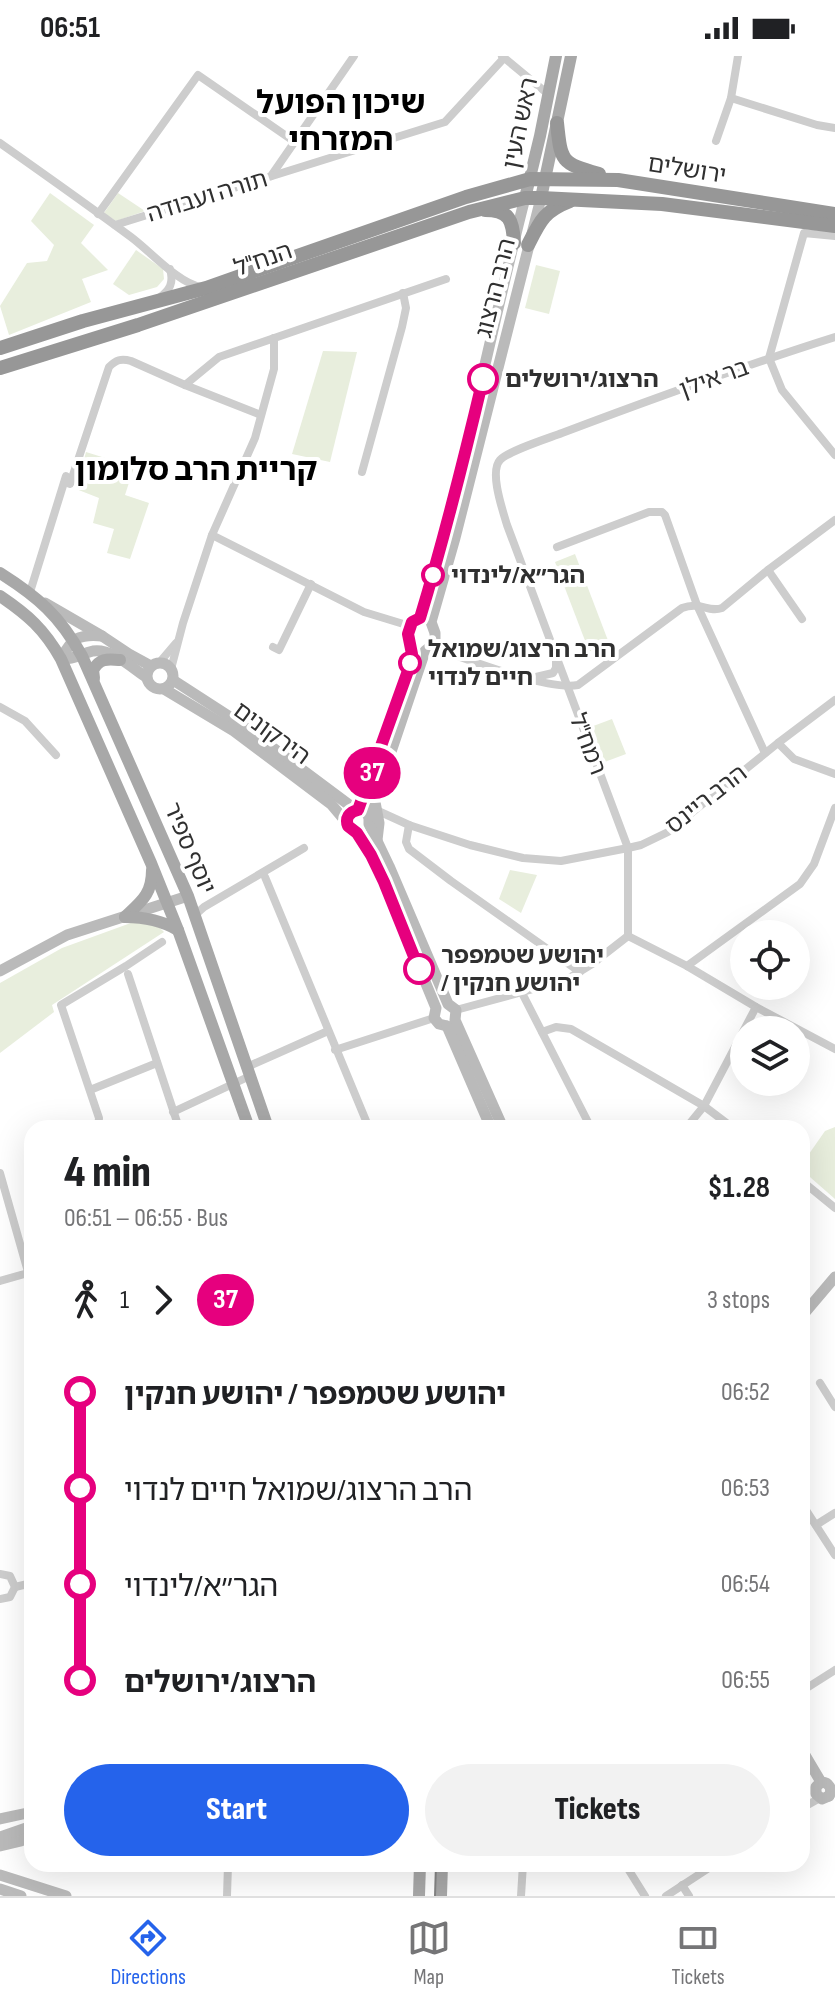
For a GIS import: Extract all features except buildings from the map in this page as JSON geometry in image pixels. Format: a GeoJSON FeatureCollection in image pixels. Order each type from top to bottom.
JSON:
{"type":"FeatureCollection","features":[{"type":"Feature","properties":{"kind":"highway"},"geometry":{"type":"LineString","coordinates":[[557,123],[560,153],[568,162],[580,169],[618,180]]}},
{"type":"Feature","properties":{"kind":"highway","name":"ירושלים"},"geometry":{"type":"LineString","coordinates":[[538,179],[618,180],[834,216]]}},
{"type":"Feature","properties":{"kind":"highway","name":"הנח\"ל"},"geometry":{"type":"LineString","coordinates":[[0,348],[83,321],[206,288],[466,197],[538,179]]}},
{"type":"Feature","properties":{"kind":"highway","name":"ירושלים"},"geometry":{"type":"LineString","coordinates":[[533,198],[834,216]]}},
{"type":"Feature","properties":{"kind":"highway","name":"הנח\"ל"},"geometry":{"type":"LineString","coordinates":[[0,368],[138,325],[469,212],[533,198]]}},
{"type":"Feature","properties":{"kind":"highway"},"geometry":{"type":"LineString","coordinates":[[469,212],[490,209],[502,212],[513,224],[521,244],[553,207],[576,199]]}},
{"type":"Feature","properties":{"kind":"main road","name":"ראש העין"},"geometry":{"type":"LineString","coordinates":[[538,179],[548,94],[556,56]]}},
{"type":"Feature","properties":{"kind":"main road","name":"ראש העין"},"geometry":{"type":"LineString","coordinates":[[533,198],[557,123],[571,56]]}},
{"type":"Feature","properties":{"kind":"main road"},"geometry":{"type":"LineString","coordinates":[[0,573],[41,601]]}},
{"type":"Feature","properties":{"kind":"main road"},"geometry":{"type":"LineString","coordinates":[[0,596],[33,619],[61,659]]}},
{"type":"Feature","properties":{"kind":"main road","name":"יוסף ספיר"},"geometry":{"type":"LineString","coordinates":[[41,601],[64,626],[82,656],[188,896],[200,911],[265,1120]]}},
{"type":"Feature","properties":{"kind":"main road"},"geometry":{"type":"LineString","coordinates":[[95,685],[93,670],[97,663],[104,658],[120,660]]}},
{"type":"Feature","properties":{"kind":"main road","name":"יוסף ספיר"},"geometry":{"type":"LineString","coordinates":[[61,659],[168,903],[246,1120]]}},
{"type":"Feature","properties":{"kind":"main road"},"geometry":{"type":"LineString","coordinates":[[125,917],[147,896],[151,886],[151,863]]}},
{"type":"Feature","properties":{"kind":"main road"},"geometry":{"type":"LineString","coordinates":[[125,917],[146,917],[178,930]]}},
{"type":"Feature","properties":{"kind":"main road"},"geometry":{"type":"LineString","coordinates":[[419,1896],[420,1872]]}},
{"type":"Feature","properties":{"kind":"main road"},"geometry":{"type":"LineString","coordinates":[[441,1896],[442,1872]]}},
{"type":"Feature","properties":{"kind":"street"},"geometry":{"type":"LineString","coordinates":[[270,176],[354,56]]}},
{"type":"Feature","properties":{"kind":"street"},"geometry":{"type":"LineString","coordinates":[[716,141],[731,98],[738,56]]}},
{"type":"Feature","properties":{"kind":"street"},"geometry":{"type":"LineString","coordinates":[[503,57],[548,94]]}},
{"type":"Feature","properties":{"kind":"street","name":"תורה ועבודה"},"geometry":{"type":"LineString","coordinates":[[115,225],[445,122],[503,57]]}},
{"type":"Feature","properties":{"kind":"street"},"geometry":{"type":"LineString","coordinates":[[98,214],[198,75],[295,142]]}},
{"type":"Feature","properties":{"kind":"street"},"geometry":{"type":"LineString","coordinates":[[731,98],[835,128]]}},
{"type":"Feature","properties":{"kind":"street"},"geometry":{"type":"LineString","coordinates":[[0,143],[134,239],[182,279],[206,288]]}},
{"type":"Feature","properties":{"kind":"street","name":"הרב הרצוג"},"geometry":{"type":"LineString","coordinates":[[367,812],[367,787],[409,668],[412,654],[408,639],[420,622],[533,198]]}},
{"type":"Feature","properties":{"kind":"street"},"geometry":{"type":"LineString","coordinates":[[134,239],[132,227],[140,218]]}},
{"type":"Feature","properties":{"kind":"street"},"geometry":{"type":"LineString","coordinates":[[834,451],[782,390],[769,358],[804,233],[835,236]]}},
{"type":"Feature","properties":{"kind":"street"},"geometry":{"type":"LineString","coordinates":[[155,302],[171,287],[170,268]]}},
{"type":"Feature","properties":{"kind":"street"},"geometry":{"type":"LineString","coordinates":[[185,385],[219,357],[446,279]]}},
{"type":"Feature","properties":{"kind":"street"},"geometry":{"type":"LineString","coordinates":[[362,472],[402,327],[406,308],[403,293]]}},
{"type":"Feature","properties":{"kind":"street","name":"בר אילן"},"geometry":{"type":"LineString","coordinates":[[504,457],[613,414],[835,337]]}},
{"type":"Feature","properties":{"kind":"street"},"geometry":{"type":"LineString","coordinates":[[177,643],[152,669],[153,688],[169,679],[177,643],[212,535],[255,438],[274,369],[274,338]]}},
{"type":"Feature","properties":{"kind":"street"},"geometry":{"type":"LineString","coordinates":[[30,592],[109,367],[116,361],[131,361],[261,415]]}},
{"type":"Feature","properties":{"kind":"street","name":"רמח\"ל"},"geometry":{"type":"LineString","coordinates":[[504,457],[497,467],[497,484],[507,525],[628,848],[628,936]]}},
{"type":"Feature","properties":{"kind":"street"},"geometry":{"type":"LineString","coordinates":[[557,547],[649,512],[659,511],[665,515],[697,605],[765,753]]}},
{"type":"Feature","properties":{"kind":"street"},"geometry":{"type":"LineString","coordinates":[[411,647],[419,651],[429,649],[527,678],[573,686],[583,683],[682,608],[697,605],[717,610],[722,608],[835,520]]}},
{"type":"Feature","properties":{"kind":"street"},"geometry":{"type":"LineString","coordinates":[[212,535],[364,612],[420,622]]}},
{"type":"Feature","properties":{"kind":"street"},"geometry":{"type":"LineString","coordinates":[[768,570],[802,619]]}},
{"type":"Feature","properties":{"kind":"street"},"geometry":{"type":"LineString","coordinates":[[273,647],[279,650],[311,584]]}},
{"type":"Feature","properties":{"kind":"street"},"geometry":{"type":"LineString","coordinates":[[41,601],[152,669]]}},
{"type":"Feature","properties":{"kind":"street","name":"הרב הרצוג"},"geometry":{"type":"LineString","coordinates":[[367,812],[429,649],[436,638],[434,627],[420,622]]}},
{"type":"Feature","properties":{"kind":"street"},"geometry":{"type":"LineString","coordinates":[[61,659],[73,641],[88,635],[102,636]]}},
{"type":"Feature","properties":{"kind":"street"},"geometry":{"type":"LineString","coordinates":[[61,659],[73,659],[96,651],[107,652],[120,660],[152,669],[168,665],[169,679]]}},
{"type":"Feature","properties":{"kind":"street"},"geometry":{"type":"LineString","coordinates":[[527,678],[553,673],[556,660]]}},
{"type":"Feature","properties":{"kind":"street","name":"הירקונים"},"geometry":{"type":"LineString","coordinates":[[169,679],[241,724],[339,798],[367,812]]}},
{"type":"Feature","properties":{"kind":"street","name":"הירקונים"},"geometry":{"type":"LineString","coordinates":[[169,679],[331,804],[351,830],[357,833],[384,882],[435,1013]]}},
{"type":"Feature","properties":{"kind":"street","name":"הרב ריינס"},"geometry":{"type":"LineString","coordinates":[[367,812],[470,845],[523,858],[561,861],[641,845],[668,832],[835,700]]}},
{"type":"Feature","properties":{"kind":"street"},"geometry":{"type":"LineString","coordinates":[[0,707],[25,721],[56,755]]}},
{"type":"Feature","properties":{"kind":"street"},"geometry":{"type":"LineString","coordinates":[[778,743],[794,759],[835,774]]}},
{"type":"Feature","properties":{"kind":"street"},"geometry":{"type":"LineString","coordinates":[[339,798],[353,797],[367,787]]}},
{"type":"Feature","properties":{"kind":"street"},"geometry":{"type":"LineString","coordinates":[[687,966],[800,884],[814,864],[835,808]]}},
{"type":"Feature","properties":{"kind":"street"},"geometry":{"type":"LineString","coordinates":[[347,823],[350,814],[367,812]]}},
{"type":"Feature","properties":{"kind":"street"},"geometry":{"type":"LineString","coordinates":[[357,833],[365,831],[367,812]]}},
{"type":"Feature","properties":{"kind":"street"},"geometry":{"type":"LineString","coordinates":[[367,812],[451,1015],[499,1120]]}},
{"type":"Feature","properties":{"kind":"street"},"geometry":{"type":"LineString","coordinates":[[409,825],[406,842],[409,849],[580,972]]}},
{"type":"Feature","properties":{"kind":"street"},"geometry":{"type":"LineString","coordinates":[[200,911],[304,848]]}},
{"type":"Feature","properties":{"kind":"street"},"geometry":{"type":"LineString","coordinates":[[265,877],[366,1120]]}},
{"type":"Feature","properties":{"kind":"street"},"geometry":{"type":"LineString","coordinates":[[0,971],[67,935],[188,896]]}},
{"type":"Feature","properties":{"kind":"street"},"geometry":{"type":"LineString","coordinates":[[435,1013],[439,1024],[451,1015],[566,980],[628,936],[835,1049]]}},
{"type":"Feature","properties":{"kind":"street"},"geometry":{"type":"LineString","coordinates":[[99,1120],[61,1005],[162,942]]}},
{"type":"Feature","properties":{"kind":"street"},"geometry":{"type":"LineString","coordinates":[[128,974],[176,1120]]}},
{"type":"Feature","properties":{"kind":"street"},"geometry":{"type":"LineString","coordinates":[[522,993],[587,1120]]}},
{"type":"Feature","properties":{"kind":"street"},"geometry":{"type":"LineString","coordinates":[[335,1050],[435,1013],[442,1004],[451,1015],[488,1120]]}},
{"type":"Feature","properties":{"kind":"street"},"geometry":{"type":"LineString","coordinates":[[693,1120],[704,1106],[756,1007]]}},
{"type":"Feature","properties":{"kind":"street"},"geometry":{"type":"LineString","coordinates":[[542,1032],[556,1027],[571,1029],[704,1106],[722,1120]]}},
{"type":"Feature","properties":{"kind":"street"},"geometry":{"type":"LineString","coordinates":[[173,1112],[234,1085],[249,1072],[328,1031]]}},
{"type":"Feature","properties":{"kind":"street"},"geometry":{"type":"LineString","coordinates":[[90,1090],[157,1063]]}},
{"type":"Feature","properties":{"kind":"street"},"geometry":{"type":"LineString","coordinates":[[0,1173],[24,1259]]}},
{"type":"Feature","properties":{"kind":"street"},"geometry":{"type":"LineString","coordinates":[[810,1188],[835,1208]]}},
{"type":"Feature","properties":{"kind":"street"},"geometry":{"type":"LineString","coordinates":[[0,1281],[24,1274]]}},
{"type":"Feature","properties":{"kind":"street"},"geometry":{"type":"LineString","coordinates":[[810,1307],[835,1277]]}},
{"type":"Feature","properties":{"kind":"street"},"geometry":{"type":"LineString","coordinates":[[820,1383],[835,1407]]}},
{"type":"Feature","properties":{"kind":"street"},"geometry":{"type":"LineString","coordinates":[[816,1525],[835,1513]]}},
{"type":"Feature","properties":{"kind":"street"},"geometry":{"type":"LineString","coordinates":[[810,1516],[835,1555]]}},
{"type":"Feature","properties":{"kind":"street"},"geometry":{"type":"LineString","coordinates":[[0,1574],[10,1576],[15,1582],[10,1597],[0,1599]]}},
{"type":"Feature","properties":{"kind":"street"},"geometry":{"type":"LineString","coordinates":[[15,1587],[24,1585]]}},
{"type":"Feature","properties":{"kind":"street"},"geometry":{"type":"LineString","coordinates":[[810,1686],[835,1670]]}},
{"type":"Feature","properties":{"kind":"street"},"geometry":{"type":"LineString","coordinates":[[810,1763],[821,1782],[830,1786],[828,1799]]}},
{"type":"Feature","properties":{"kind":"street"},"geometry":{"type":"LineString","coordinates":[[0,1819],[24,1814]]}},
{"type":"Feature","properties":{"kind":"street"},"geometry":{"type":"LineString","coordinates":[[0,1837],[24,1829]]}},
{"type":"Feature","properties":{"kind":"street"},"geometry":{"type":"LineString","coordinates":[[0,1846],[24,1839]]}},
{"type":"Feature","properties":{"kind":"street"},"geometry":{"type":"LineString","coordinates":[[227,1896],[228,1872]]}},
{"type":"Feature","properties":{"kind":"street"},"geometry":{"type":"LineString","coordinates":[[521,1896],[522,1872]]}},
{"type":"Feature","properties":{"kind":"street"},"geometry":{"type":"LineString","coordinates":[[630,1872],[645,1896]]}},
{"type":"Feature","properties":{"kind":"street"},"geometry":{"type":"LineString","coordinates":[[666,1896],[702,1872]]}},
{"type":"Feature","properties":{"kind":"street"},"geometry":{"type":"LineString","coordinates":[[0,1875],[66,1896]]}},
{"type":"Feature","properties":{"kind":"street"},"geometry":{"type":"LineString","coordinates":[[682,1885],[689,1896]]}},
{"type":"Feature","properties":{"kind":"street"},"geometry":{"type":"LineString","coordinates":[[0,1889],[21,1896]]}},
{"type":"Feature","properties":{"kind":"green space"},"geometry":{"type":"Polygon","coordinates":[[[50,193],[94,225],[81,243],[108,270],[82,279],[91,302],[9,335],[0,306],[27,263],[47,261],[54,245],[31,221],[50,193]]]}},
{"type":"Feature","properties":{"kind":"green space"},"geometry":{"type":"Polygon","coordinates":[[[118,193],[145,211],[116,221],[104,213],[118,193]]]}},
{"type":"Feature","properties":{"kind":"green space"},"geometry":{"type":"Polygon","coordinates":[[[136,250],[163,269],[164,279],[157,287],[129,295],[113,284],[136,250]]]}},
{"type":"Feature","properties":{"kind":"green space"},"geometry":{"type":"Polygon","coordinates":[[[536,265],[560,271],[549,314],[525,308],[536,265]]]}},
{"type":"Feature","properties":{"kind":"green space"},"geometry":{"type":"Polygon","coordinates":[[[323,351],[357,352],[330,462],[292,454],[323,351]]]}},
{"type":"Feature","properties":{"kind":"green space"},"geometry":{"type":"Polygon","coordinates":[[[86,452],[134,467],[125,495],[149,503],[130,559],[107,553],[114,529],[93,523],[99,498],[76,489],[86,452]]]}},
{"type":"Feature","properties":{"kind":"green space"},"geometry":{"type":"Polygon","coordinates":[[[575,554],[612,651],[592,659],[555,562],[575,554]]]}},
{"type":"Feature","properties":{"kind":"green space"},"geometry":{"type":"Polygon","coordinates":[[[612,719],[626,754],[602,763],[588,728],[612,719]]]}},
{"type":"Feature","properties":{"kind":"green space"},"geometry":{"type":"Polygon","coordinates":[[[510,870],[537,875],[521,913],[499,899],[510,870]]]}},
{"type":"Feature","properties":{"kind":"green space"},"geometry":{"type":"Polygon","coordinates":[[[139,920],[156,924],[164,932],[52,1005],[54,1012],[0,1053],[0,983],[62,948],[139,920]]]}},
{"type":"Feature","properties":{"kind":"green space"},"geometry":{"type":"Polygon","coordinates":[[[835,1127],[835,1199],[810,1177],[810,1153],[825,1131],[835,1127]]]}},
{"type":"Feature","properties":{"kind":"tram line"},"geometry":{"type":"LineString","coordinates":[[435,1896],[436,1872]]}},
{"type":"Feature","properties":{"kind":"bus line","name":"37"},"geometry":{"type":"LineString","coordinates":[[419,969],[371,855],[357,833],[348,826],[347,820],[352,812],[358,810],[409,668],[412,654],[409,629],[412,622],[420,618],[483,379]]}},
{"type":"Feature","properties":{"kind":"place","name":"הרצוג/ירושלים"},"geometry":{"type":"Point","coordinates":[483,379]}},
{"type":"Feature","properties":{"kind":"place","name":"הגר״א/לינדוי"},"geometry":{"type":"Point","coordinates":[433,575]}},
{"type":"Feature","properties":{"kind":"place","name":"הרב הרצוג/שמואל חיים לנדוי"},"geometry":{"type":"Point","coordinates":[410,663]}},
{"type":"Feature","properties":{"kind":"place","name":"יהושע שטמפפר / יהושע חנקין"},"geometry":{"type":"Point","coordinates":[419,969]}},
{"type":"Feature","properties":{"kind":"district","name":"שיכון הפועל המזרחי"},"geometry":{"type":"Point","coordinates":[341,120]}},
{"type":"Feature","properties":{"kind":"district","name":"קריית הרב סלומון"},"geometry":{"type":"Point","coordinates":[196,469]}}]}
